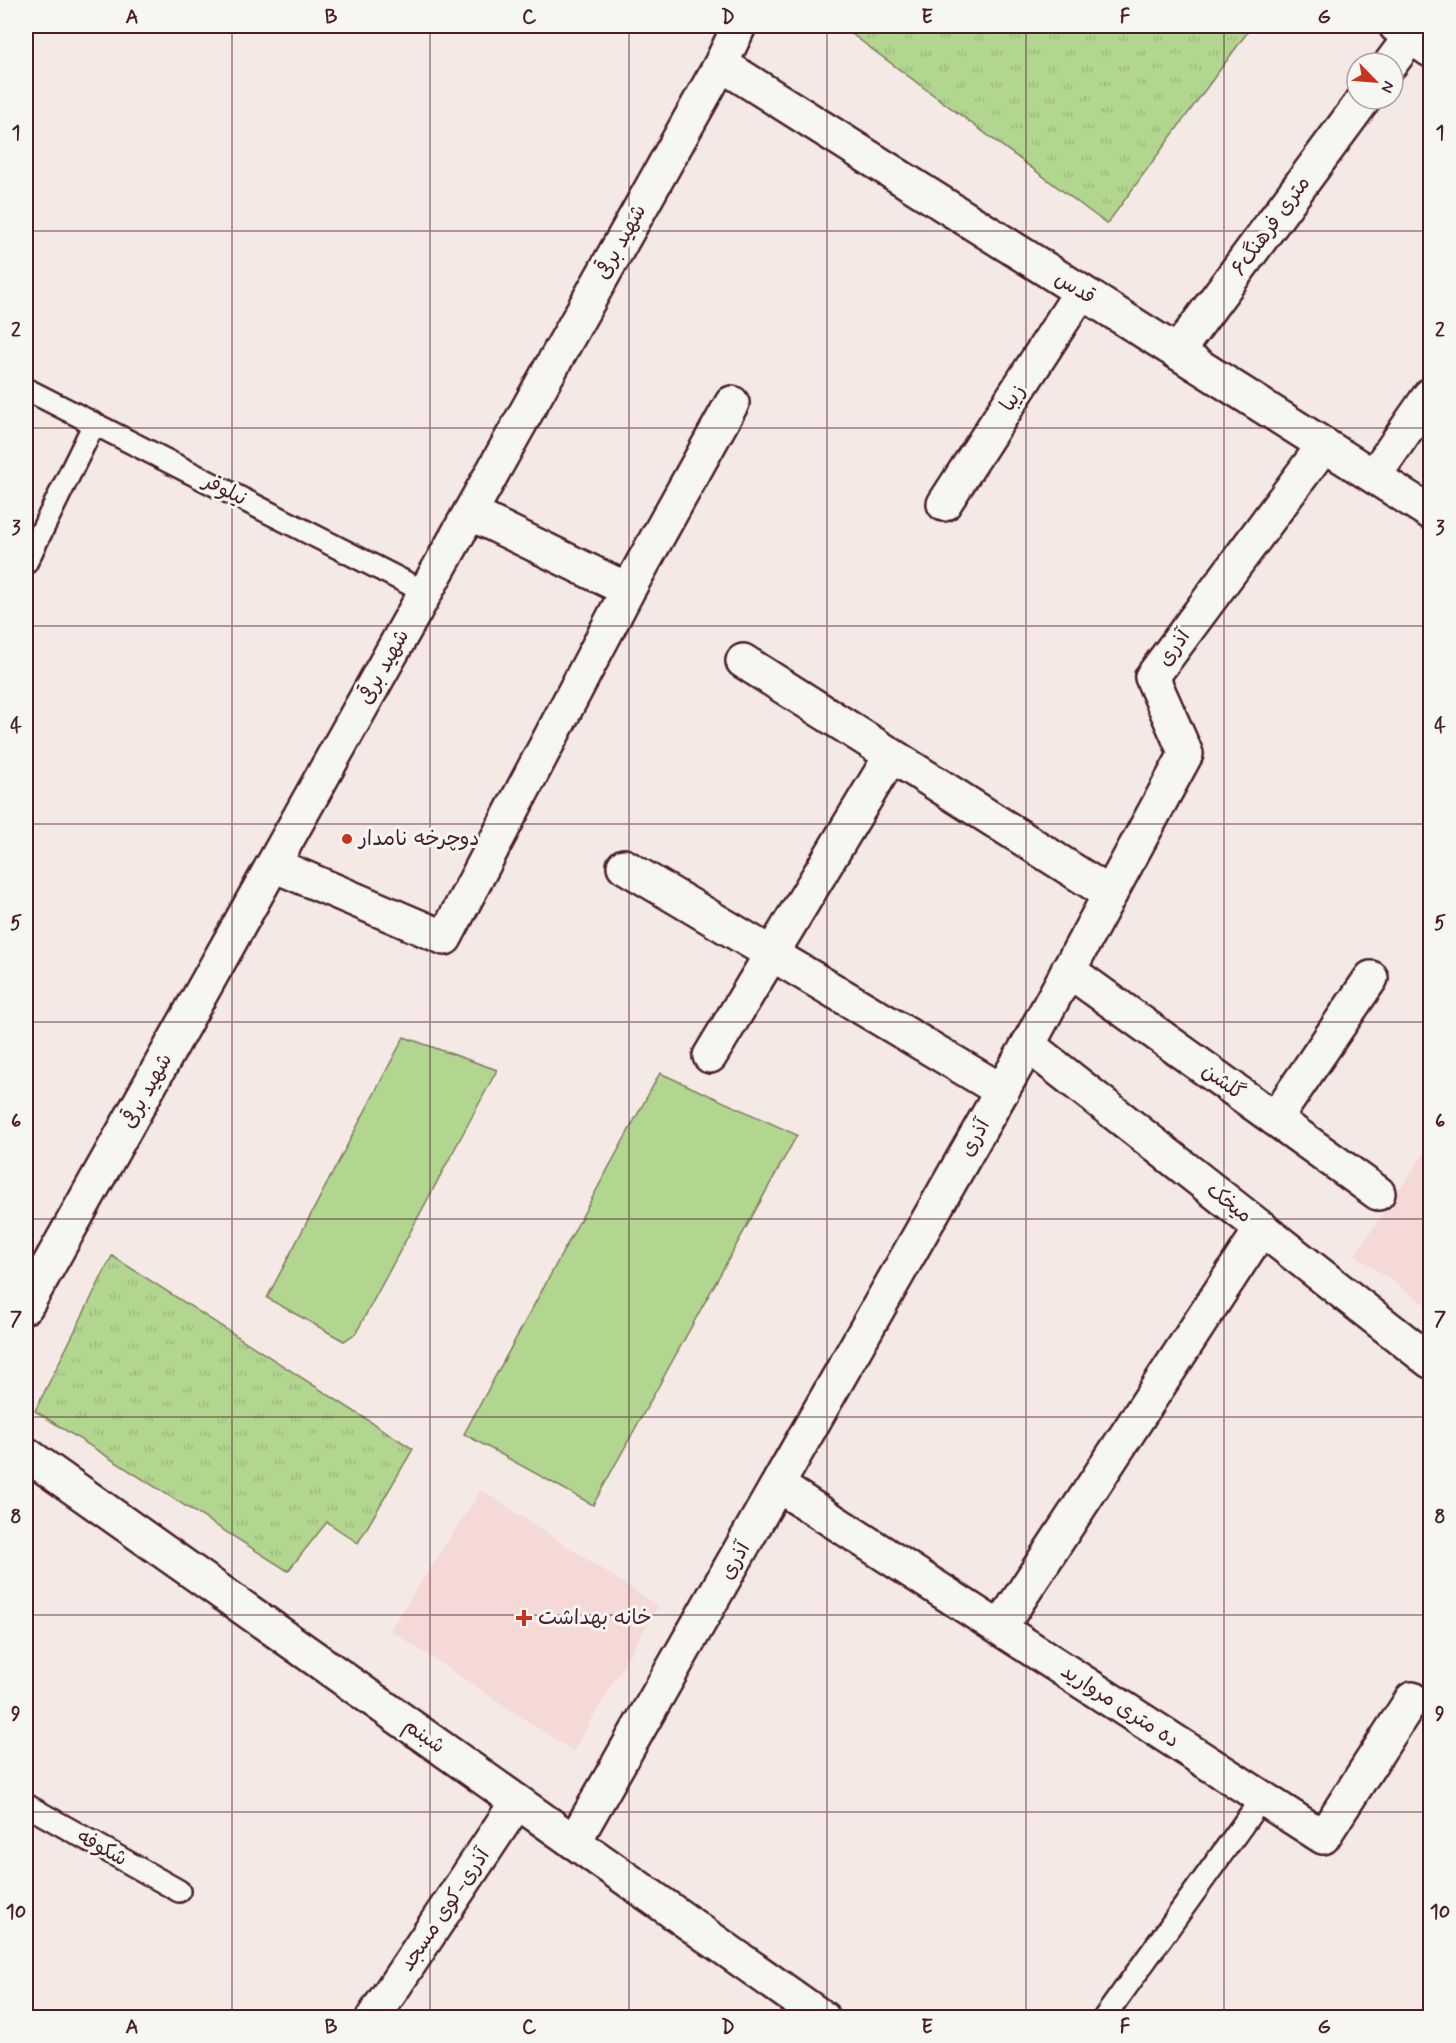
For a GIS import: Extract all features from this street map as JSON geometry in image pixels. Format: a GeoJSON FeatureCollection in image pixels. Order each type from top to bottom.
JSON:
{"type":"FeatureCollection","features":[{"type":"Feature","properties":{"kind":"street","name":"شهید برقی"},"geometry":{"type":"LineString","coordinates":[[26,1306],[721,64],[739,26]]}},
{"type":"Feature","properties":{"kind":"street"},"geometry":{"type":"LineString","coordinates":[[1401,51],[1413,37]]}},
{"type":"Feature","properties":{"kind":"street","name":"قدس"},"geometry":{"type":"LineString","coordinates":[[721,64],[1431,512]]}},
{"type":"Feature","properties":{"kind":"street","name":"۶متری فرهنگ"},"geometry":{"type":"LineString","coordinates":[[1177,352],[1355,111]]}},
{"type":"Feature","properties":{"kind":"street","name":"زیبا"},"geometry":{"type":"LineString","coordinates":[[944,504],[1081,292]]}},
{"type":"Feature","properties":{"kind":"street"},"geometry":{"type":"LineString","coordinates":[[1374,476],[1431,395]]}},
{"type":"Feature","properties":{"kind":"street"},"geometry":{"type":"LineString","coordinates":[[274,865],[445,938],[628,590],[732,403]]}},
{"type":"Feature","properties":{"kind":"street","name":"آذری"},"geometry":{"type":"LineString","coordinates":[[574,1842],[1002,1091],[1186,754],[1152,677],[1324,445]]}},
{"type":"Feature","properties":{"kind":"street"},"geometry":{"type":"LineString","coordinates":[[470,513],[628,590]]}},
{"type":"Feature","properties":{"kind":"street"},"geometry":{"type":"LineString","coordinates":[[743,661],[1110,894]]}},
{"type":"Feature","properties":{"kind":"street"},"geometry":{"type":"LineString","coordinates":[[710,1056],[891,756]]}},
{"type":"Feature","properties":{"kind":"street"},"geometry":{"type":"LineString","coordinates":[[624,866],[1002,1091]]}},
{"type":"Feature","properties":{"kind":"street","name":"گلشن"},"geometry":{"type":"LineString","coordinates":[[1068,970],[1378,1193]]}},
{"type":"Feature","properties":{"kind":"street"},"geometry":{"type":"LineString","coordinates":[[1275,1119],[1371,978]]}},
{"type":"Feature","properties":{"kind":"street","name":"میخک"},"geometry":{"type":"LineString","coordinates":[[1028,1044],[1431,1361]]}},
{"type":"Feature","properties":{"kind":"street"},"geometry":{"type":"LineString","coordinates":[[1000,1628],[1262,1228]]}},
{"type":"Feature","properties":{"kind":"street","name":"شبنم"},"geometry":{"type":"LineString","coordinates":[[26,1454],[823,2018]]}},
{"type":"Feature","properties":{"kind":"street","name":"ده متری مروارید"},"geometry":{"type":"LineString","coordinates":[[778,1486],[1323,1837],[1412,1700]]}},
{"type":"Feature","properties":{"kind":"street","name":"آذری-کوی مسجد"},"geometry":{"type":"LineString","coordinates":[[373,2018],[517,1802]]}},
{"type":"Feature","properties":{"kind":"lane","name":"نیلوفر"},"geometry":{"type":"LineString","coordinates":[[26,389],[425,592]]}},
{"type":"Feature","properties":{"kind":"lane"},"geometry":{"type":"LineString","coordinates":[[26,564],[94,424]]}},
{"type":"Feature","properties":{"kind":"lane"},"geometry":{"type":"LineString","coordinates":[[1104,2018],[1262,1797]]}},
{"type":"Feature","properties":{"kind":"lane","name":"شکوفه"},"geometry":{"type":"LineString","coordinates":[[26,1805],[179,1891]]}},
{"type":"Feature","properties":{"kind":"shaded area"},"geometry":{"type":"Polygon","coordinates":[[[1430,1144],[1430,1308],[1355,1255],[1430,1144]]]}},
{"type":"Feature","properties":{"kind":"shaded area","name":"خانه بهداشت"},"geometry":{"type":"Polygon","coordinates":[[[481,1490],[658,1606],[573,1751],[390,1630],[481,1490]]]}},
{"type":"Feature","properties":{"kind":"green space"},"geometry":{"type":"Polygon","coordinates":[[[841,26],[1252,26],[1107,224],[841,26]]]}},
{"type":"Feature","properties":{"kind":"green space"},"geometry":{"type":"Polygon","coordinates":[[[404,1037],[497,1070],[356,1333],[344,1341],[267,1298],[404,1037]]]}},
{"type":"Feature","properties":{"kind":"green space"},"geometry":{"type":"Polygon","coordinates":[[[660,1073],[797,1135],[593,1505],[464,1434],[660,1073]]]}},
{"type":"Feature","properties":{"kind":"green space"},"geometry":{"type":"Polygon","coordinates":[[[112,1256],[413,1449],[358,1543],[327,1522],[288,1571],[35,1411],[112,1256]]]}},
{"type":"Feature","properties":{"kind":"place","name":"دوچرخه نامدار"},"geometry":{"type":"Point","coordinates":[347,839]}},
{"type":"Feature","properties":{"kind":"place","name":"خانه بهداشت"},"geometry":{"type":"Point","coordinates":[524,1618]}}]}
